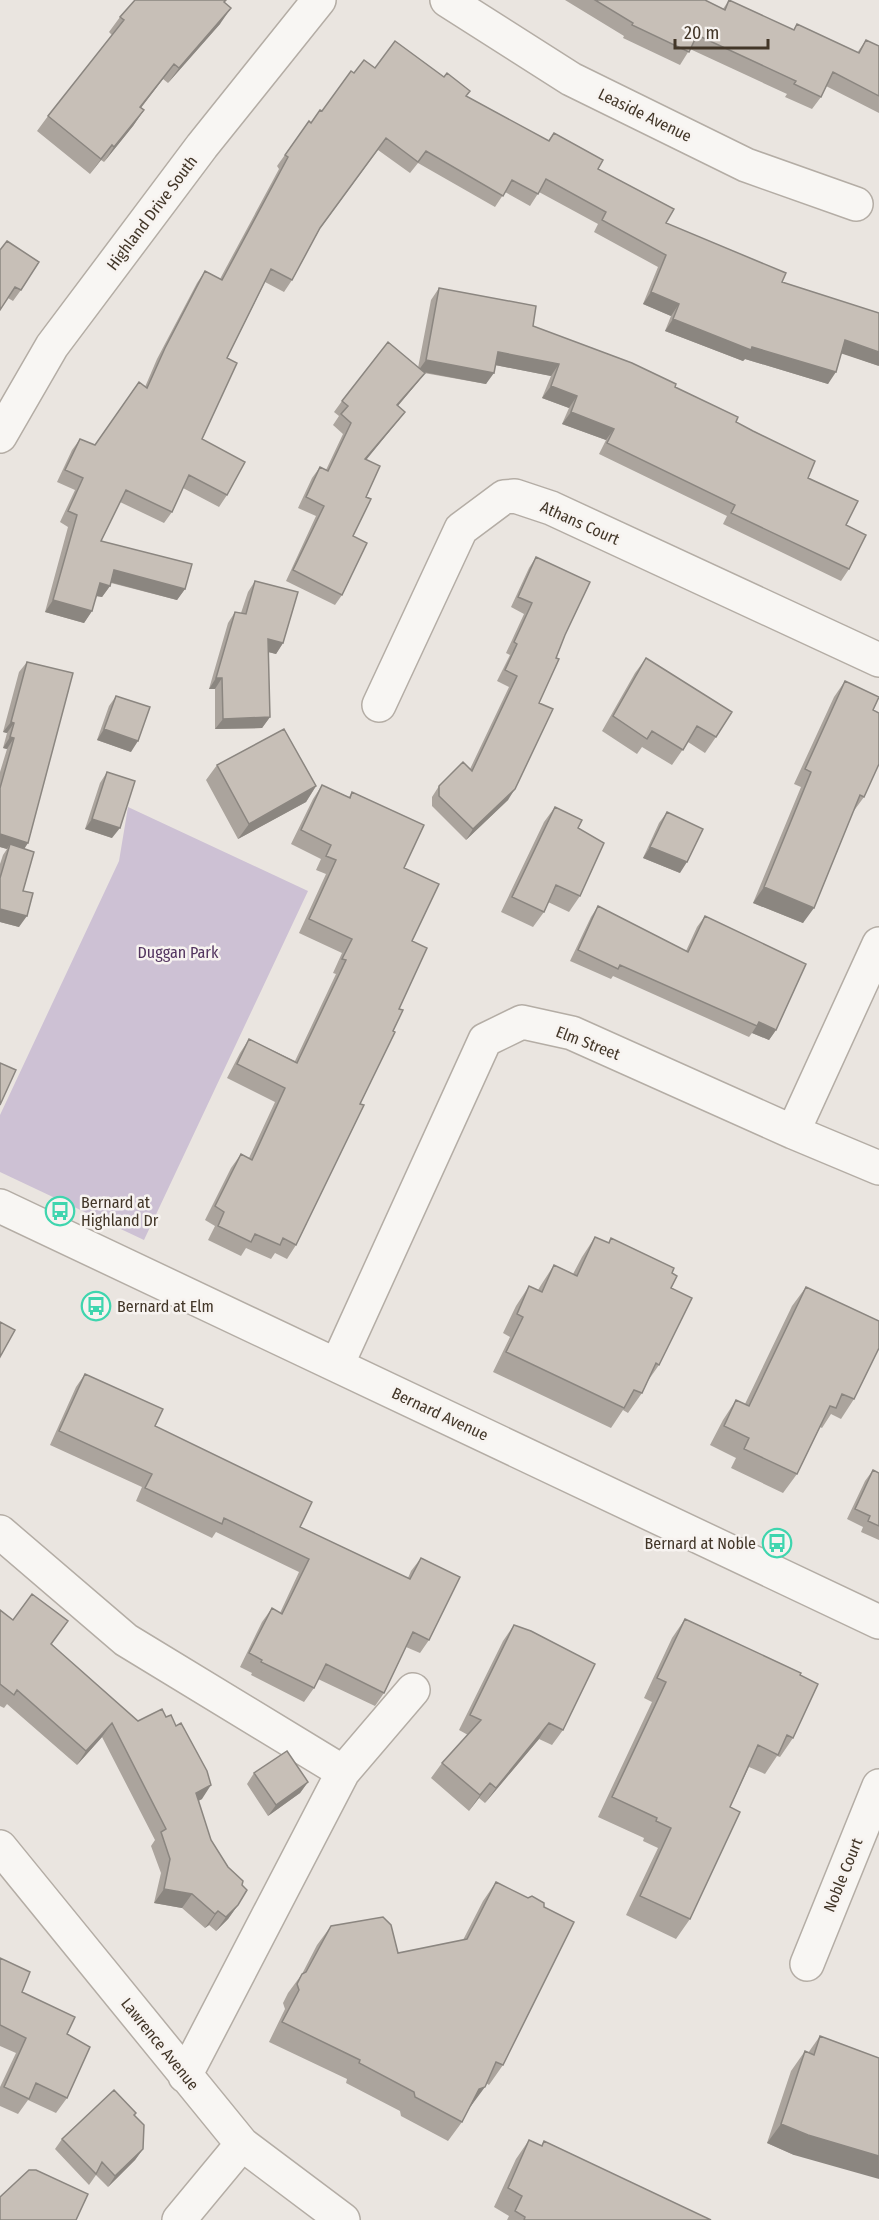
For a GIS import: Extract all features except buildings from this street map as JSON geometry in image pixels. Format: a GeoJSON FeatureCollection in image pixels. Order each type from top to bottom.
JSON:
{"type":"FeatureCollection","features":[{"type":"Feature","properties":{"kind":"street","name":"Highland Drive South"},"geometry":{"type":"LineString","coordinates":[[0,436],[52,346],[202,146],[319,0]]}},
{"type":"Feature","properties":{"kind":"street","name":"Leaside Avenue"},"geometry":{"type":"LineString","coordinates":[[447,0],[571,79],[746,165],[856,204]]}},
{"type":"Feature","properties":{"kind":"street","name":"Athans Court"},"geometry":{"type":"LineString","coordinates":[[379,705],[461,529],[504,497],[515,496],[551,508],[879,660]]}},
{"type":"Feature","properties":{"kind":"street"},"geometry":{"type":"LineString","coordinates":[[793,1132],[879,944]]}},
{"type":"Feature","properties":{"kind":"street","name":"Elm Street"},"geometry":{"type":"LineString","coordinates":[[337,1365],[486,1041],[522,1022],[572,1033],[879,1168]]}},
{"type":"Feature","properties":{"kind":"street","name":"Bernard Avenue"},"geometry":{"type":"LineString","coordinates":[[0,1206],[879,1622]]}},
{"type":"Feature","properties":{"kind":"street"},"geometry":{"type":"LineString","coordinates":[[0,1532],[126,1640],[344,1772]]}},
{"type":"Feature","properties":{"kind":"street"},"geometry":{"type":"LineString","coordinates":[[185,2076],[344,1772],[413,1690]]}},
{"type":"Feature","properties":{"kind":"street","name":"Noble Court"},"geometry":{"type":"LineString","coordinates":[[807,1964],[879,1786]]}},
{"type":"Feature","properties":{"kind":"street","name":"Lawrence Avenue"},"geometry":{"type":"LineString","coordinates":[[0,1846],[242,2144],[343,2220]]}},
{"type":"Feature","properties":{"kind":"street"},"geometry":{"type":"LineString","coordinates":[[179,2220],[242,2144]]}},
{"type":"Feature","properties":{"kind":"green space","name":"Duggan Park"},"geometry":{"type":"Polygon","coordinates":[[[128,807],[308,891],[144,1240],[0,1172],[0,1115],[119,861],[128,807]]]}},
{"type":"Feature","properties":{"kind":"place","name":"Bernard at Highland Dr"},"geometry":{"type":"Point","coordinates":[60,1211]}},
{"type":"Feature","properties":{"kind":"place","name":"Bernard at Elm"},"geometry":{"type":"Point","coordinates":[96,1306]}},
{"type":"Feature","properties":{"kind":"place","name":"Bernard at Noble"},"geometry":{"type":"Point","coordinates":[777,1543]}}]}
